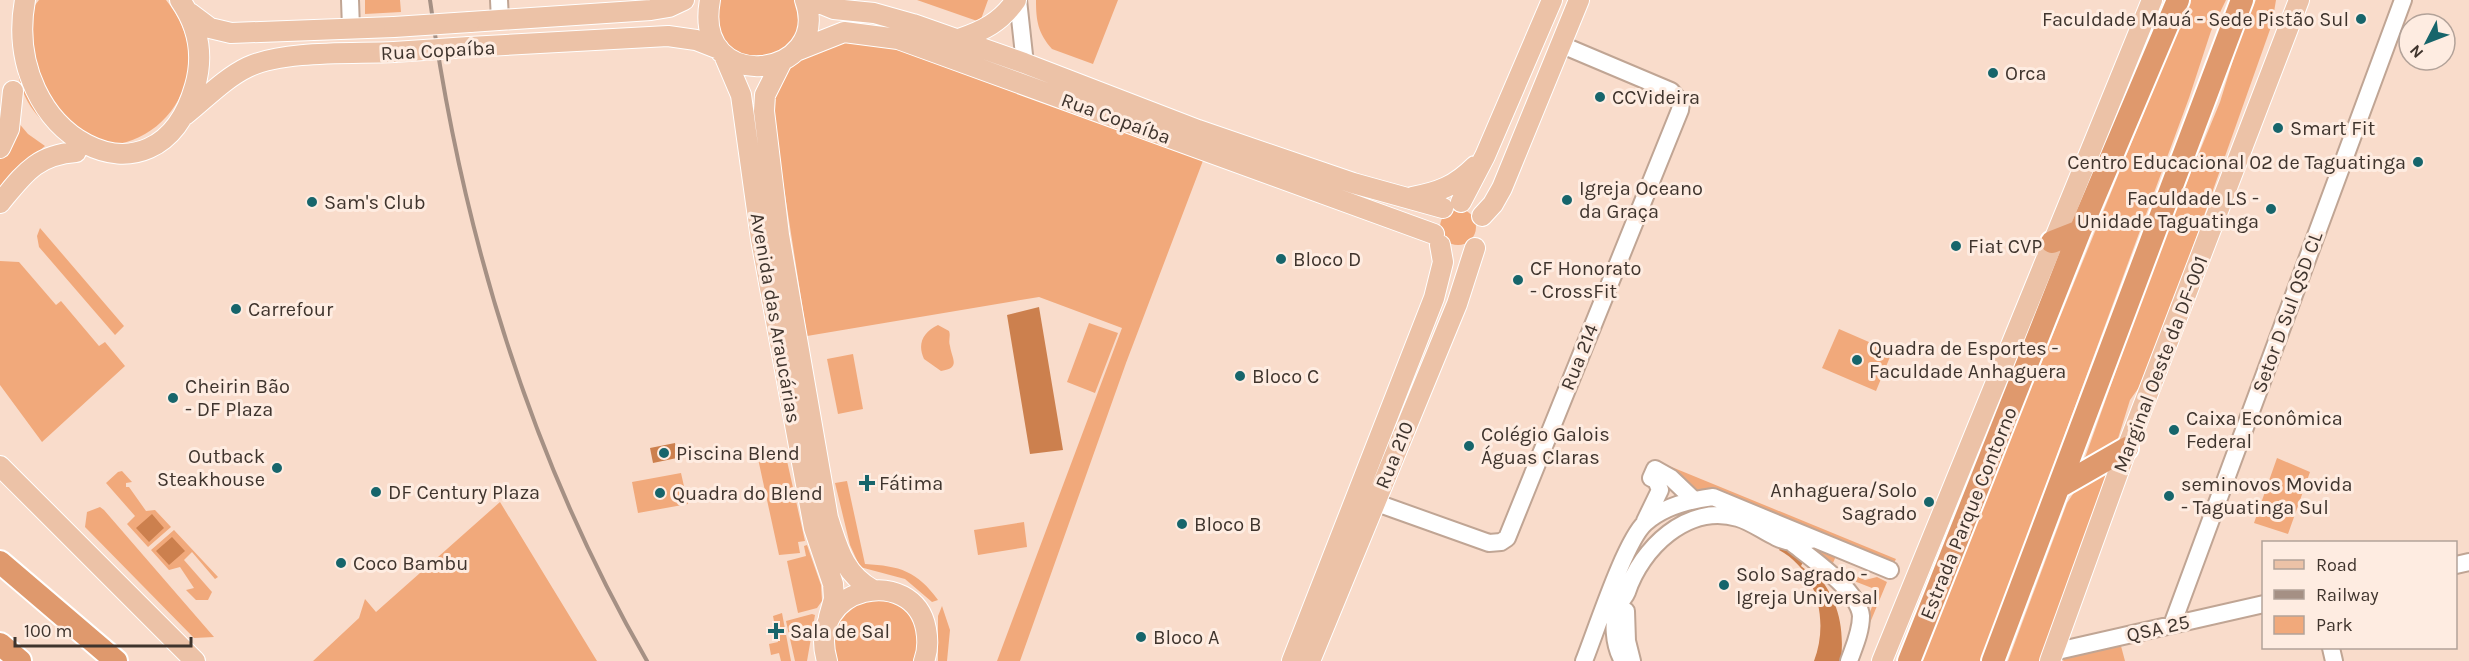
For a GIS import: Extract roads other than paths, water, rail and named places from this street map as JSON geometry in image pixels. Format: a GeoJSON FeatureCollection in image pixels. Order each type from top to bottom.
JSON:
{"type":"FeatureCollection","features":[{"type":"Feature","properties":{"kind":"highway","name":"Estrada Parque Contorno"},"geometry":{"type":"LineString","coordinates":[[1909,661],[2080,231],[2178,0]]}},
{"type":"Feature","properties":{"kind":"highway"},"geometry":{"type":"LineString","coordinates":[[1993,661],[2242,0]]}},
{"type":"Feature","properties":{"kind":"highway"},"geometry":{"type":"LineString","coordinates":[[2052,242],[2080,231]]}},
{"type":"Feature","properties":{"kind":"highway"},"geometry":{"type":"LineString","coordinates":[[2059,488],[2127,448]]}},
{"type":"Feature","properties":{"kind":"highway"},"geometry":{"type":"LineString","coordinates":[[0,562],[116,661]]}},
{"type":"Feature","properties":{"kind":"highway"},"geometry":{"type":"LineString","coordinates":[[0,644],[20,661]]}},
{"type":"Feature","properties":{"kind":"main road"},"geometry":{"type":"LineString","coordinates":[[0,148],[9,129],[13,91],[7,63],[12,26],[25,0]]}},
{"type":"Feature","properties":{"kind":"main road","name":"Rua Copaíba"},"geometry":{"type":"LineString","coordinates":[[185,7],[210,28],[231,33],[394,27],[651,10],[669,7],[684,0]]}},
{"type":"Feature","properties":{"kind":"main road","name":"Avenida das Araucárias"},"geometry":{"type":"LineString","coordinates":[[710,0],[709,25],[741,95],[828,518],[842,562],[861,584],[873,590]]}},
{"type":"Feature","properties":{"kind":"main road","name":"Avenida das Araucárias"},"geometry":{"type":"LineString","coordinates":[[805,0],[807,29],[765,95],[764,111],[770,237],[814,528],[833,584],[834,599],[827,623]]}},
{"type":"Feature","properties":{"kind":"main road","name":"Rua Copaíba"},"geometry":{"type":"LineString","coordinates":[[812,0],[834,9],[883,16],[959,39],[1024,63],[1196,139]]}},
{"type":"Feature","properties":{"kind":"main road"},"geometry":{"type":"LineString","coordinates":[[959,39],[984,30],[998,21],[1017,0]]}},
{"type":"Feature","properties":{"kind":"main road"},"geometry":{"type":"LineString","coordinates":[[1452,205],[1469,204],[1482,216],[1484,233],[1475,248],[1457,254],[1437,239],[1434,219],[1452,205],[1485,156],[1552,0]]}},
{"type":"Feature","properties":{"kind":"main road"},"geometry":{"type":"LineString","coordinates":[[1482,216],[1493,204],[1502,188],[1579,0]]}},
{"type":"Feature","properties":{"kind":"main road"},"geometry":{"type":"LineString","coordinates":[[1882,661],[2152,0]]}},
{"type":"Feature","properties":{"kind":"main road","name":"Marginal Oeste da DF-001"},"geometry":{"type":"LineString","coordinates":[[2051,657],[2127,448],[2297,2]]}},
{"type":"Feature","properties":{"kind":"main road"},"geometry":{"type":"LineString","coordinates":[[176,122],[192,98],[200,70],[199,41],[185,7]]}},
{"type":"Feature","properties":{"kind":"main road","name":"Rua Copaíba"},"geometry":{"type":"LineString","coordinates":[[81,152],[106,154],[132,150],[156,139],[245,69],[261,62],[280,58],[668,36],[696,40],[721,52],[737,64],[752,68],[767,67],[844,32],[870,33],[898,39],[1028,86],[1244,155],[1406,197],[1452,205]]}},
{"type":"Feature","properties":{"kind":"main road"},"geometry":{"type":"LineString","coordinates":[[13,91],[35,125],[58,143],[81,152]]}},
{"type":"Feature","properties":{"kind":"main road"},"geometry":{"type":"LineString","coordinates":[[0,203],[19,180],[45,158],[81,152]]}},
{"type":"Feature","properties":{"kind":"main road","name":"Rua Copaíba"},"geometry":{"type":"LineString","coordinates":[[1244,155],[1437,239]]}},
{"type":"Feature","properties":{"kind":"main road"},"geometry":{"type":"LineString","coordinates":[[1406,197],[1441,191],[1453,185],[1485,156]]}},
{"type":"Feature","properties":{"kind":"main road"},"geometry":{"type":"LineString","coordinates":[[1404,224],[1417,234],[1431,252],[1434,261],[1434,298]]}},
{"type":"Feature","properties":{"kind":"main road","name":"Rua 210"},"geometry":{"type":"LineString","coordinates":[[1292,661],[1434,298],[1443,262],[1437,239]]}},
{"type":"Feature","properties":{"kind":"main road","name":"Rua 210"},"geometry":{"type":"LineString","coordinates":[[1310,661],[1461,295],[1475,248]]}},
{"type":"Feature","properties":{"kind":"main road"},"geometry":{"type":"LineString","coordinates":[[0,466],[195,661]]}},
{"type":"Feature","properties":{"kind":"main road"},"geometry":{"type":"LineString","coordinates":[[812,661],[827,623],[848,598],[873,590],[898,595],[918,611],[925,625],[928,640],[925,659]]}},
{"type":"Feature","properties":{"kind":"main road"},"geometry":{"type":"LineString","coordinates":[[827,623],[824,648],[827,661]]}},
{"type":"Feature","properties":{"kind":"street"},"geometry":{"type":"LineString","coordinates":[[350,0],[351,28]]}},
{"type":"Feature","properties":{"kind":"street"},"geometry":{"type":"LineString","coordinates":[[499,0],[500,20]]}},
{"type":"Feature","properties":{"kind":"street"},"geometry":{"type":"LineString","coordinates":[[1017,0],[1028,86]]}},
{"type":"Feature","properties":{"kind":"street","name":"Setor D Sul QSD CL"},"geometry":{"type":"LineString","coordinates":[[2172,625],[2403,0]]}},
{"type":"Feature","properties":{"kind":"street","name":"Rua 214"},"geometry":{"type":"LineString","coordinates":[[1374,502],[1489,543],[1501,542],[1507,538],[1680,110],[1681,102],[1671,91],[1562,45]]}},
{"type":"Feature","properties":{"kind":"street"},"geometry":{"type":"LineString","coordinates":[[1584,661],[1623,562],[1660,490],[1656,480],[1651,478],[1655,468],[1671,478],[1693,499]]}},
{"type":"Feature","properties":{"kind":"street"},"geometry":{"type":"LineString","coordinates":[[1644,524],[1662,510],[1693,499],[1713,497],[1890,570]]}},
{"type":"Feature","properties":{"kind":"street"},"geometry":{"type":"LineString","coordinates":[[1623,661],[1615,641],[1615,624],[1620,604],[1625,598],[1634,571],[1644,555],[1675,529],[1700,518],[1736,517],[1792,543],[1854,598],[1861,614],[1860,629],[1848,661]]}},
{"type":"Feature","properties":{"kind":"street"},"geometry":{"type":"LineString","coordinates":[[1792,543],[1815,539]]}},
{"type":"Feature","properties":{"kind":"street"},"geometry":{"type":"LineString","coordinates":[[1625,598],[1632,661]]}},
{"type":"Feature","properties":{"kind":"street","name":"QSA 25"},"geometry":{"type":"LineString","coordinates":[[2051,657],[2172,625],[2262,604]]}},
{"type":"Feature","properties":{"kind":"railway"},"geometry":{"type":"LineString","coordinates":[[430,0],[461,173],[482,258],[507,341],[535,424],[568,505],[605,584],[647,661]]}},
{"type":"Feature","properties":{"kind":"place","name":"Faculdade Mauá - Sede Pistão Sul"},"geometry":{"type":"Point","coordinates":[2361,19]}},
{"type":"Feature","properties":{"kind":"place","name":"Orca"},"geometry":{"type":"Point","coordinates":[1993,73]}},
{"type":"Feature","properties":{"kind":"place","name":"CCVideira"},"geometry":{"type":"Point","coordinates":[1600,97]}},
{"type":"Feature","properties":{"kind":"place","name":"Smart Fit"},"geometry":{"type":"Point","coordinates":[2278,128]}},
{"type":"Feature","properties":{"kind":"place","name":"Centro Educacional 02 de Taguatinga"},"geometry":{"type":"Point","coordinates":[2418,162]}},
{"type":"Feature","properties":{"kind":"place","name":"Igreja Oceano da Graça"},"geometry":{"type":"Point","coordinates":[1567,200]}},
{"type":"Feature","properties":{"kind":"place","name":"Sam's Club"},"geometry":{"type":"Point","coordinates":[312,202]}},
{"type":"Feature","properties":{"kind":"place","name":"Faculdade LS - Unidade Taguatinga"},"geometry":{"type":"Point","coordinates":[2271,209]}},
{"type":"Feature","properties":{"kind":"place","name":"Fiat CVP"},"geometry":{"type":"Point","coordinates":[1956,246]}},
{"type":"Feature","properties":{"kind":"place","name":"Bloco D"},"geometry":{"type":"Point","coordinates":[1281,259]}},
{"type":"Feature","properties":{"kind":"place","name":"CF Honorato - CrossFit"},"geometry":{"type":"Point","coordinates":[1518,280]}},
{"type":"Feature","properties":{"kind":"place","name":"Carrefour"},"geometry":{"type":"Point","coordinates":[236,309]}},
{"type":"Feature","properties":{"kind":"place","name":"Quadra de Esportes - Faculdade Anhaguera"},"geometry":{"type":"Point","coordinates":[1857,360]}},
{"type":"Feature","properties":{"kind":"place","name":"Bloco C"},"geometry":{"type":"Point","coordinates":[1240,376]}},
{"type":"Feature","properties":{"kind":"place","name":"Cheirin Bão - DF Plaza"},"geometry":{"type":"Point","coordinates":[173,398]}},
{"type":"Feature","properties":{"kind":"place","name":"Caixa Econômica Federal"},"geometry":{"type":"Point","coordinates":[2174,430]}},
{"type":"Feature","properties":{"kind":"place","name":"Colégio Galois Águas Claras"},"geometry":{"type":"Point","coordinates":[1469,446]}},
{"type":"Feature","properties":{"kind":"place","name":"Piscina Blend"},"geometry":{"type":"Point","coordinates":[664,453]}},
{"type":"Feature","properties":{"kind":"place","name":"Outback Steakhouse"},"geometry":{"type":"Point","coordinates":[277,468]}},
{"type":"Feature","properties":{"kind":"place","name":"Fátima"},"geometry":{"type":"Point","coordinates":[867,483]}},
{"type":"Feature","properties":{"kind":"place","name":"DF Century Plaza"},"geometry":{"type":"Point","coordinates":[376,492]}},
{"type":"Feature","properties":{"kind":"place","name":"Quadra do Blend"},"geometry":{"type":"Point","coordinates":[660,493]}},
{"type":"Feature","properties":{"kind":"place","name":"seminovos Movida - Taguatinga Sul"},"geometry":{"type":"Point","coordinates":[2169,496]}},
{"type":"Feature","properties":{"kind":"place","name":"Anhaguera/Solo Sagrado"},"geometry":{"type":"Point","coordinates":[1929,502]}},
{"type":"Feature","properties":{"kind":"place","name":"Bloco B"},"geometry":{"type":"Point","coordinates":[1182,524]}},
{"type":"Feature","properties":{"kind":"place","name":"Coco Bambu"},"geometry":{"type":"Point","coordinates":[341,563]}},
{"type":"Feature","properties":{"kind":"place","name":"Solo Sagrado - Igreja Universal"},"geometry":{"type":"Point","coordinates":[1724,585]}},
{"type":"Feature","properties":{"kind":"place","name":"Sala de Sal"},"geometry":{"type":"Point","coordinates":[776,631]}},
{"type":"Feature","properties":{"kind":"place","name":"Bloco A"},"geometry":{"type":"Point","coordinates":[1141,637]}}]}
